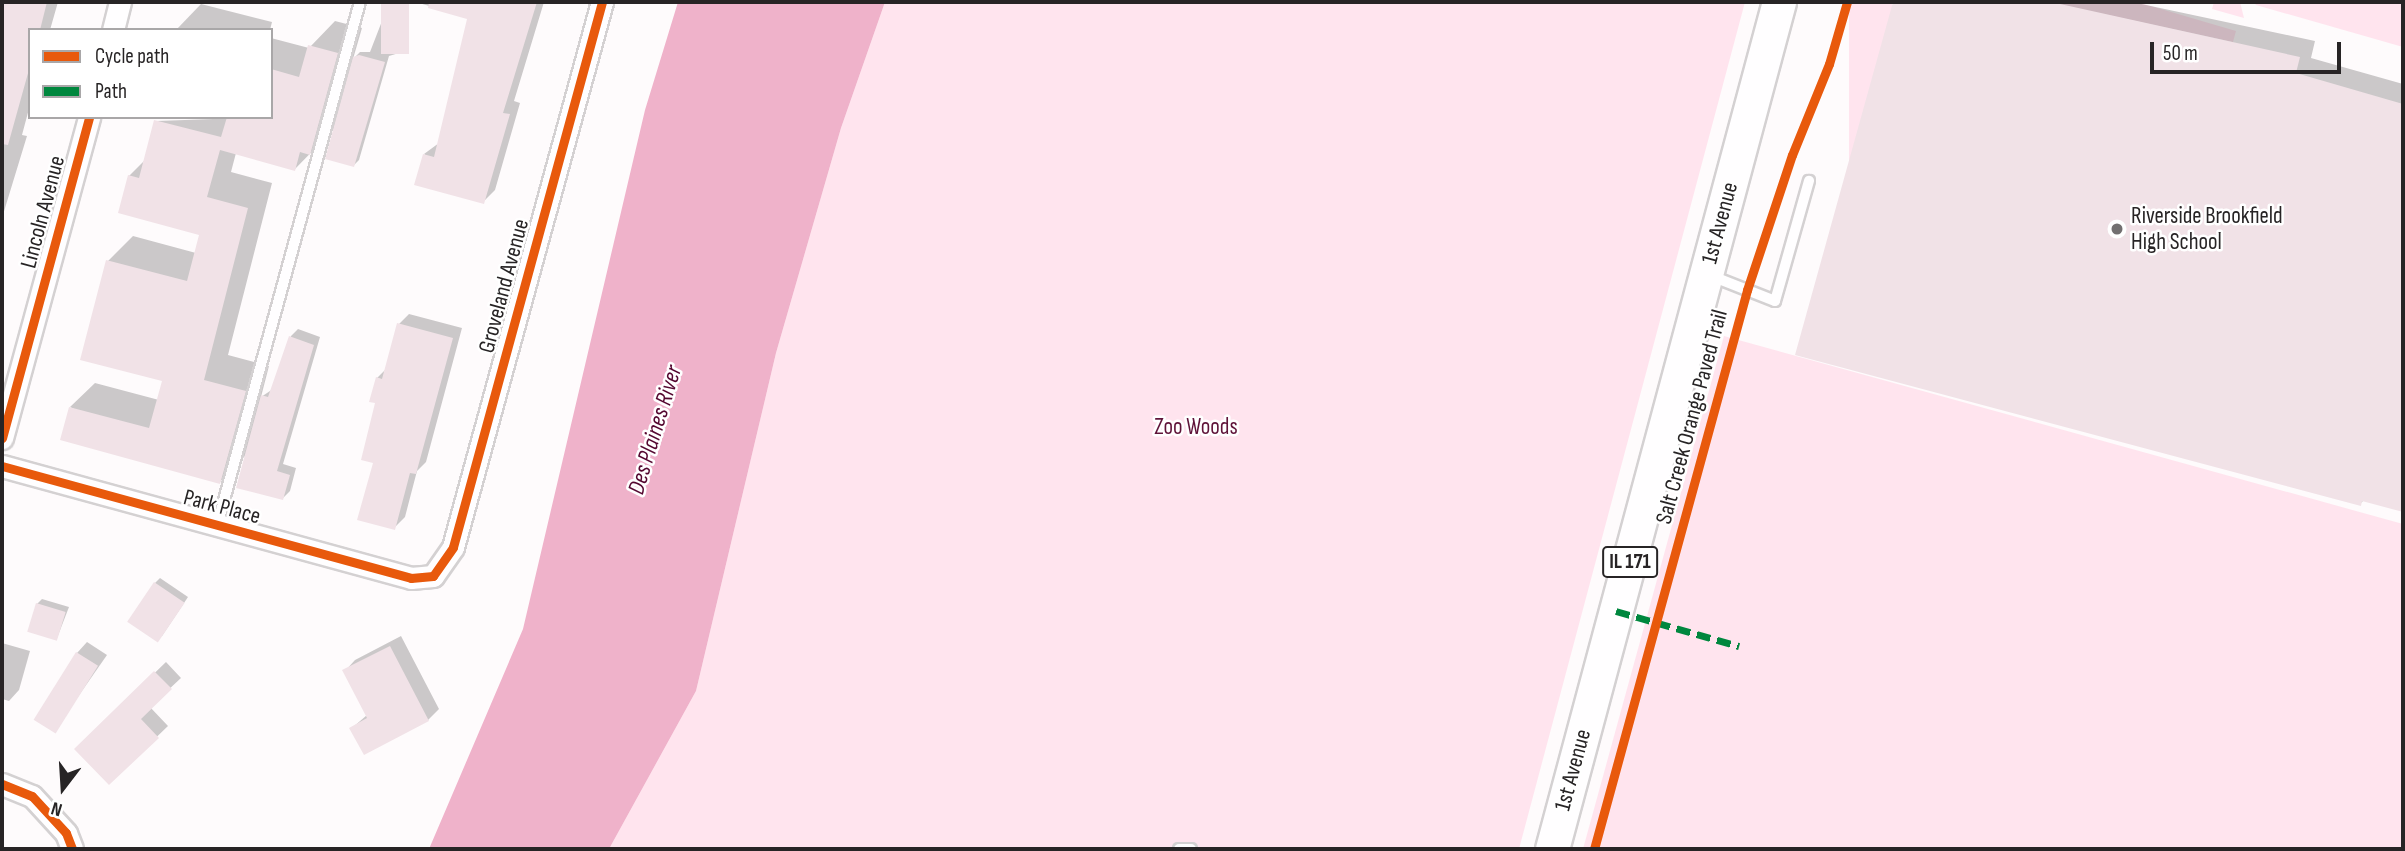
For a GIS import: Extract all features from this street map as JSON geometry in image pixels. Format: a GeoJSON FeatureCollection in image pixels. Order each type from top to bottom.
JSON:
{"type":"FeatureCollection","features":[{"type":"Feature","properties":{"kind":"main road","name":"1st Avenue"},"geometry":{"type":"LineString","coordinates":[[1552,849],[1779,2]]}},
{"type":"Feature","properties":{"kind":"street"},"geometry":{"type":"LineString","coordinates":[[114,28],[120,2]]}},
{"type":"Feature","properties":{"kind":"street","name":"Groveland Avenue"},"geometry":{"type":"LineString","coordinates":[[433,576],[453,547],[602,2]]}},
{"type":"Feature","properties":{"kind":"street","name":"Lincoln Avenue"},"geometry":{"type":"LineString","coordinates":[[2,438],[88,119]]}},
{"type":"Feature","properties":{"kind":"street","name":"Park Place"},"geometry":{"type":"LineString","coordinates":[[2,466],[411,578],[433,576]]}},
{"type":"Feature","properties":{"kind":"street"},"geometry":{"type":"LineString","coordinates":[[2,784],[32,796],[66,833],[72,849]]}},
{"type":"Feature","properties":{"kind":"lane"},"geometry":{"type":"LineString","coordinates":[[217,526],[360,2]]}},
{"type":"Feature","properties":{"kind":"lane"},"geometry":{"type":"LineString","coordinates":[[1706,274],[1775,301],[1809,181]]}},
{"type":"Feature","properties":{"kind":"lane"},"geometry":{"type":"LineString","coordinates":[[1179,849],[1191,849]]}},
{"type":"Feature","properties":{"kind":"green space","name":"Zoo Woods"},"geometry":{"type":"Polygon","coordinates":[[[885,2],[1745,2],[1519,849],[609,849],[696,691],[776,353],[841,128],[885,2]]]}},
{"type":"Feature","properties":{"kind":"green space"},"geometry":{"type":"Polygon","coordinates":[[[1849,2],[1892,2],[1892,162],[1849,162],[1849,2]]]}},
{"type":"Feature","properties":{"kind":"green space"},"geometry":{"type":"Polygon","coordinates":[[[2047,2],[2137,2],[2236,31],[2233,42],[2047,2]]]}},
{"type":"Feature","properties":{"kind":"green space"},"geometry":{"type":"Polygon","coordinates":[[[2214,2],[2240,2],[2244,18],[2212,9],[2214,2]]]}},
{"type":"Feature","properties":{"kind":"green space"},"geometry":{"type":"Polygon","coordinates":[[[2254,2],[2403,2],[2403,47],[2256,5],[2254,2]]]}},
{"type":"Feature","properties":{"kind":"green space"},"geometry":{"type":"Polygon","coordinates":[[[1724,336],[2403,524],[2403,849],[1583,849],[1724,336]]]}},
{"type":"Feature","properties":{"kind":"water","name":"Des Plaines River"},"geometry":{"type":"Polygon","coordinates":[[[678,2],[885,2],[841,128],[776,353],[696,691],[609,849],[429,849],[523,629],[645,110],[678,2]]]}},
{"type":"Feature","properties":{"kind":"building"},"geometry":{"type":"Polygon","coordinates":[[[2,2],[47,2],[40,28],[28,28],[28,73],[8,145],[2,144],[2,2]]]}},
{"type":"Feature","properties":{"kind":"building"},"geometry":{"type":"Polygon","coordinates":[[[381,2],[409,2],[409,54],[381,54],[381,2]]]}},
{"type":"Feature","properties":{"kind":"building"},"geometry":{"type":"Polygon","coordinates":[[[429,2],[537,2],[503,113],[510,114],[484,204],[414,185],[423,154],[434,157],[467,19],[428,8],[429,2]]]}},
{"type":"Feature","properties":{"kind":"building","name":"Riverside Brookfield High School"},"geometry":{"type":"Polygon","coordinates":[[[1893,2],[2051,2],[2300,57],[2296,73],[2403,104],[2403,512],[2362,501],[2361,506],[1795,355],[1893,2]]]}},
{"type":"Feature","properties":{"kind":"building"},"geometry":{"type":"Polygon","coordinates":[[[308,45],[338,53],[310,155],[300,152],[295,171],[220,150],[207,197],[248,208],[204,380],[246,391],[220,484],[60,440],[69,407],[149,428],[162,381],[80,360],[106,260],[187,281],[199,235],[118,213],[128,175],[139,178],[154,120],[221,137],[226,119],[273,119],[273,70],[299,77],[308,45]]]}},
{"type":"Feature","properties":{"kind":"building"},"geometry":{"type":"Polygon","coordinates":[[[359,55],[385,62],[354,167],[325,159],[353,57],[359,55]]]}},
{"type":"Feature","properties":{"kind":"building"},"geometry":{"type":"Polygon","coordinates":[[[397,323],[453,338],[416,474],[410,473],[395,530],[357,520],[373,463],[361,460],[375,403],[369,402],[376,377],[382,379],[397,323]]]}},
{"type":"Feature","properties":{"kind":"building"},"geometry":{"type":"Polygon","coordinates":[[[289,336],[314,345],[277,471],[290,475],[283,500],[236,488],[261,395],[268,397],[289,336]]]}},
{"type":"Feature","properties":{"kind":"building"},"geometry":{"type":"Polygon","coordinates":[[[154,582],[185,603],[158,642],[127,622],[154,582]]]}},
{"type":"Feature","properties":{"kind":"building"},"geometry":{"type":"Polygon","coordinates":[[[36,603],[66,612],[57,641],[27,632],[36,603]]]}},
{"type":"Feature","properties":{"kind":"building"},"geometry":{"type":"Polygon","coordinates":[[[390,646],[429,721],[364,755],[349,728],[367,718],[342,670],[390,646]]]}},
{"type":"Feature","properties":{"kind":"building"},"geometry":{"type":"Polygon","coordinates":[[[76,652],[98,666],[56,734],[34,720],[76,652]]]}},
{"type":"Feature","properties":{"kind":"building"},"geometry":{"type":"Polygon","coordinates":[[[154,671],[172,689],[141,719],[159,738],[109,785],[74,749],[154,671]]]}},
{"type":"Feature","properties":{"kind":"marked path"},"geometry":{"type":"LineString","coordinates":[[1616,611],[1739,646]]}},
{"type":"Feature","properties":{"kind":"cycle path"},"geometry":{"type":"LineString","coordinates":[[2,466],[411,578],[433,576],[453,547],[602,2]]}},
{"type":"Feature","properties":{"kind":"cycle path","name":"Salt Creek Orange Paved Trail"},"geometry":{"type":"LineString","coordinates":[[1594,849],[1747,290],[1792,155],[1829,64],[1847,2]]}},
{"type":"Feature","properties":{"kind":"cycle path"},"geometry":{"type":"LineString","coordinates":[[2,438],[88,119]]}},
{"type":"Feature","properties":{"kind":"cycle path"},"geometry":{"type":"LineString","coordinates":[[2,784],[32,796],[66,833],[72,849]]}},
{"type":"Feature","properties":{"kind":"place","name":"Riverside Brookfield High School"},"geometry":{"type":"Point","coordinates":[2117,229]}}]}
